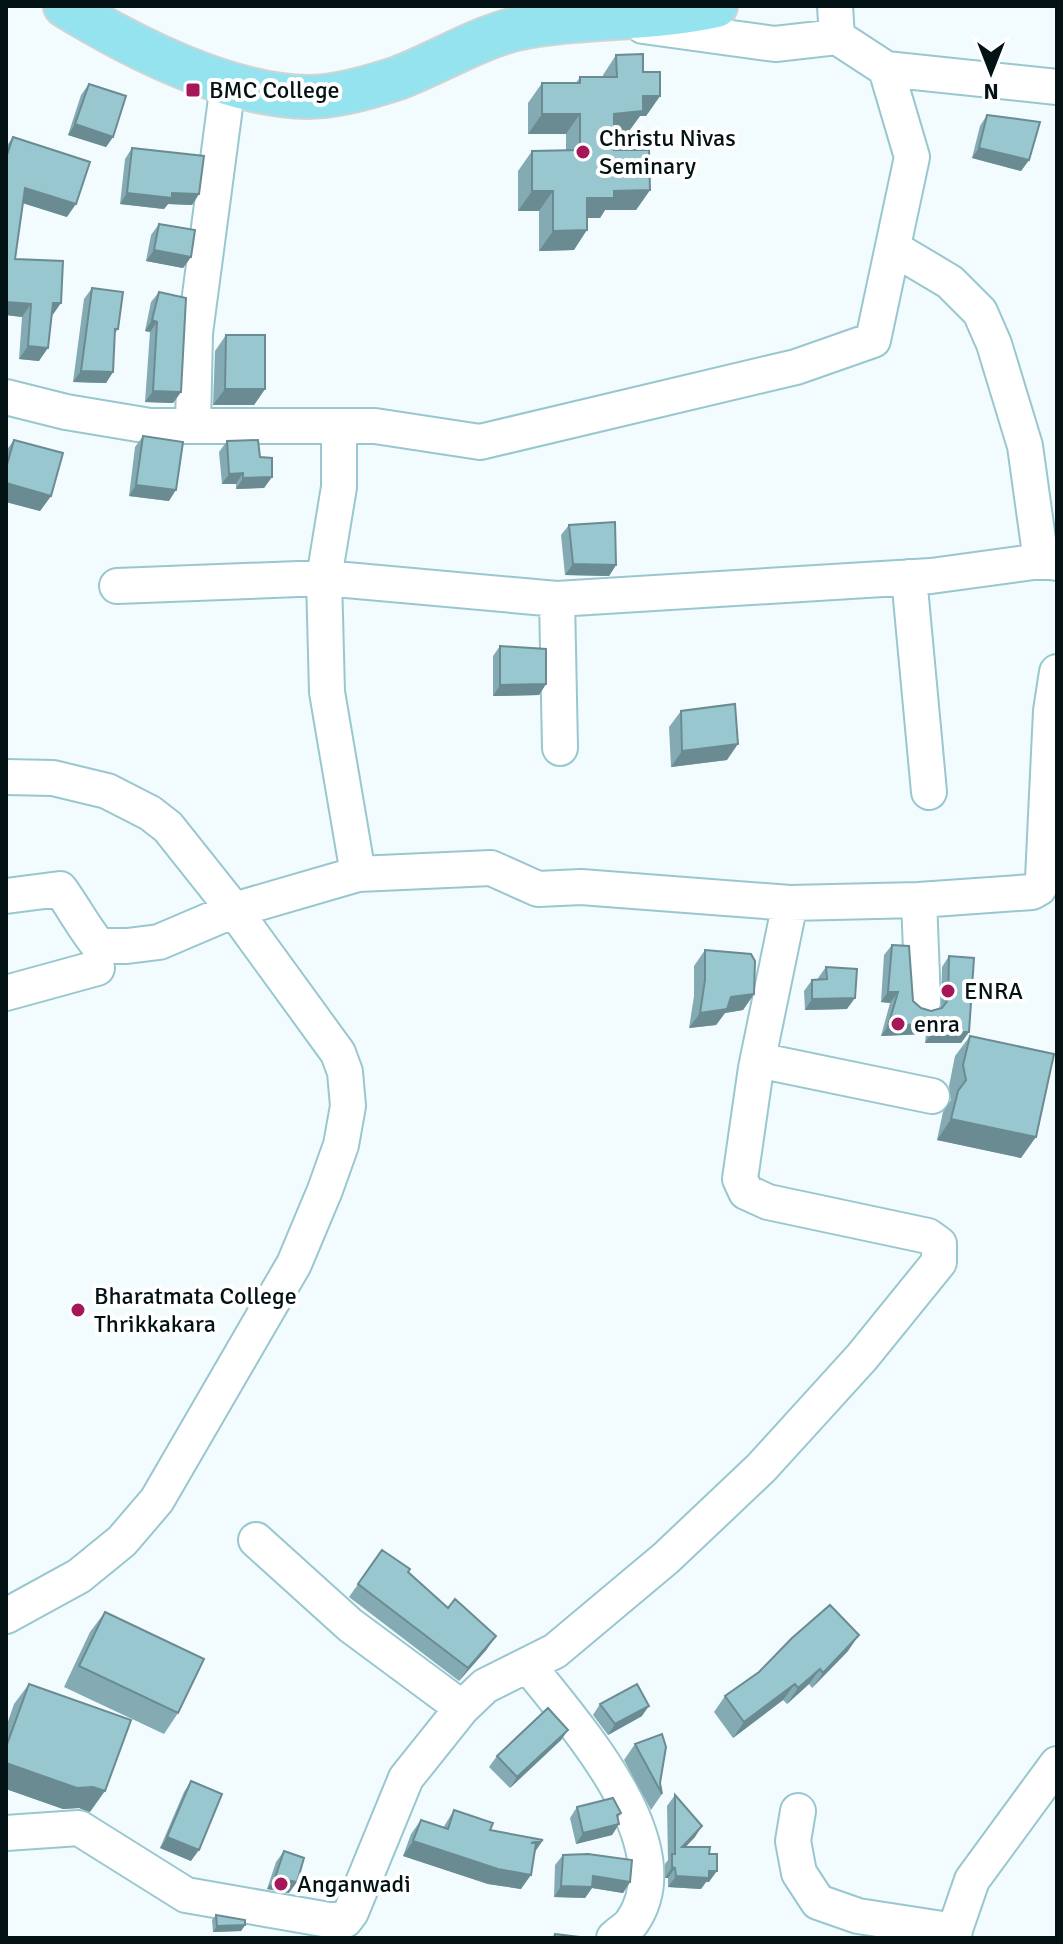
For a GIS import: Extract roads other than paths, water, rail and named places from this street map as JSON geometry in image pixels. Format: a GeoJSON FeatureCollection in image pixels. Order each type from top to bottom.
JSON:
{"type":"FeatureCollection","features":[{"type":"Feature","properties":{"kind":"main road"},"geometry":{"type":"LineString","coordinates":[[65,6],[150,53],[228,84],[310,97],[397,78],[513,30],[583,19],[657,16],[716,6]]}},
{"type":"Feature","properties":{"kind":"street"},"geometry":{"type":"LineString","coordinates":[[6,397],[66,412],[150,426],[375,426],[480,442],[796,367],[873,340],[912,157],[886,69],[836,21],[775,44],[583,19]]}},
{"type":"Feature","properties":{"kind":"street"},"geometry":{"type":"LineString","coordinates":[[886,69],[1057,87]]}},
{"type":"Feature","properties":{"kind":"street"},"geometry":{"type":"LineString","coordinates":[[193,426],[195,333],[228,84]]}},
{"type":"Feature","properties":{"kind":"street"},"geometry":{"type":"LineString","coordinates":[[117,586],[324,578],[557,599],[909,577],[1049,562],[1025,446],[994,344],[980,312],[950,282],[893,248]]}},
{"type":"Feature","properties":{"kind":"street"},"geometry":{"type":"LineString","coordinates":[[339,426],[339,487],[324,578],[327,692],[358,874]]}},
{"type":"Feature","properties":{"kind":"street"},"geometry":{"type":"LineString","coordinates":[[909,577],[929,792]]}},
{"type":"Feature","properties":{"kind":"street"},"geometry":{"type":"LineString","coordinates":[[557,599],[560,748]]}},
{"type":"Feature","properties":{"kind":"street"},"geometry":{"type":"LineString","coordinates":[[6,896],[60,889],[99,946],[127,946],[159,942],[234,910],[358,874],[491,868],[538,889],[581,887],[790,903],[919,900],[1032,892],[1039,888],[1043,879],[1051,711],[1057,672]]}},
{"type":"Feature","properties":{"kind":"street"},"geometry":{"type":"LineString","coordinates":[[6,777],[53,778],[107,791],[150,813],[168,827],[234,910],[338,1053],[345,1072],[348,1106],[341,1145],[294,1264],[157,1500],[122,1541],[79,1576],[6,1616]]}},
{"type":"Feature","properties":{"kind":"street"},"geometry":{"type":"LineString","coordinates":[[919,900],[923,1002]]}},
{"type":"Feature","properties":{"kind":"street"},"geometry":{"type":"LineString","coordinates":[[6,1833],[79,1828],[186,1895],[329,1920],[345,1920],[406,1778],[462,1708],[485,1686],[555,1651],[666,1558],[730,1498],[862,1357],[939,1262],[939,1244],[928,1236],[768,1202],[746,1192],[740,1179],[758,1060],[790,903]]}},
{"type":"Feature","properties":{"kind":"street"},"geometry":{"type":"LineString","coordinates":[[6,993],[97,968]]}},
{"type":"Feature","properties":{"kind":"street"},"geometry":{"type":"LineString","coordinates":[[758,1060],[932,1096]]}},
{"type":"Feature","properties":{"kind":"street"},"geometry":{"type":"LineString","coordinates":[[256,1540],[350,1625],[462,1708]]}},
{"type":"Feature","properties":{"kind":"street"},"geometry":{"type":"LineString","coordinates":[[528,1665],[594,1751],[635,1822],[645,1850],[647,1880],[644,1895],[632,1923],[614,1938]]}},
{"type":"Feature","properties":{"kind":"street"},"geometry":{"type":"LineString","coordinates":[[798,1811],[793,1841],[799,1873],[818,1902],[858,1916],[954,1934],[972,1880],[1057,1764]]}},
{"type":"Feature","properties":{"kind":"place","name":"BMC College"},"geometry":{"type":"Point","coordinates":[193,90]}},
{"type":"Feature","properties":{"kind":"place","name":"Christu Nivas Seminary"},"geometry":{"type":"Point","coordinates":[583,152]}},
{"type":"Feature","properties":{"kind":"place","name":"ENRA"},"geometry":{"type":"Point","coordinates":[948,991]}},
{"type":"Feature","properties":{"kind":"place","name":"enra"},"geometry":{"type":"Point","coordinates":[898,1024]}},
{"type":"Feature","properties":{"kind":"place","name":"Bharatmata College Thrikkakara"},"geometry":{"type":"Point","coordinates":[78,1310]}},
{"type":"Feature","properties":{"kind":"place","name":"Anganwadi"},"geometry":{"type":"Point","coordinates":[281,1884]}}]}
